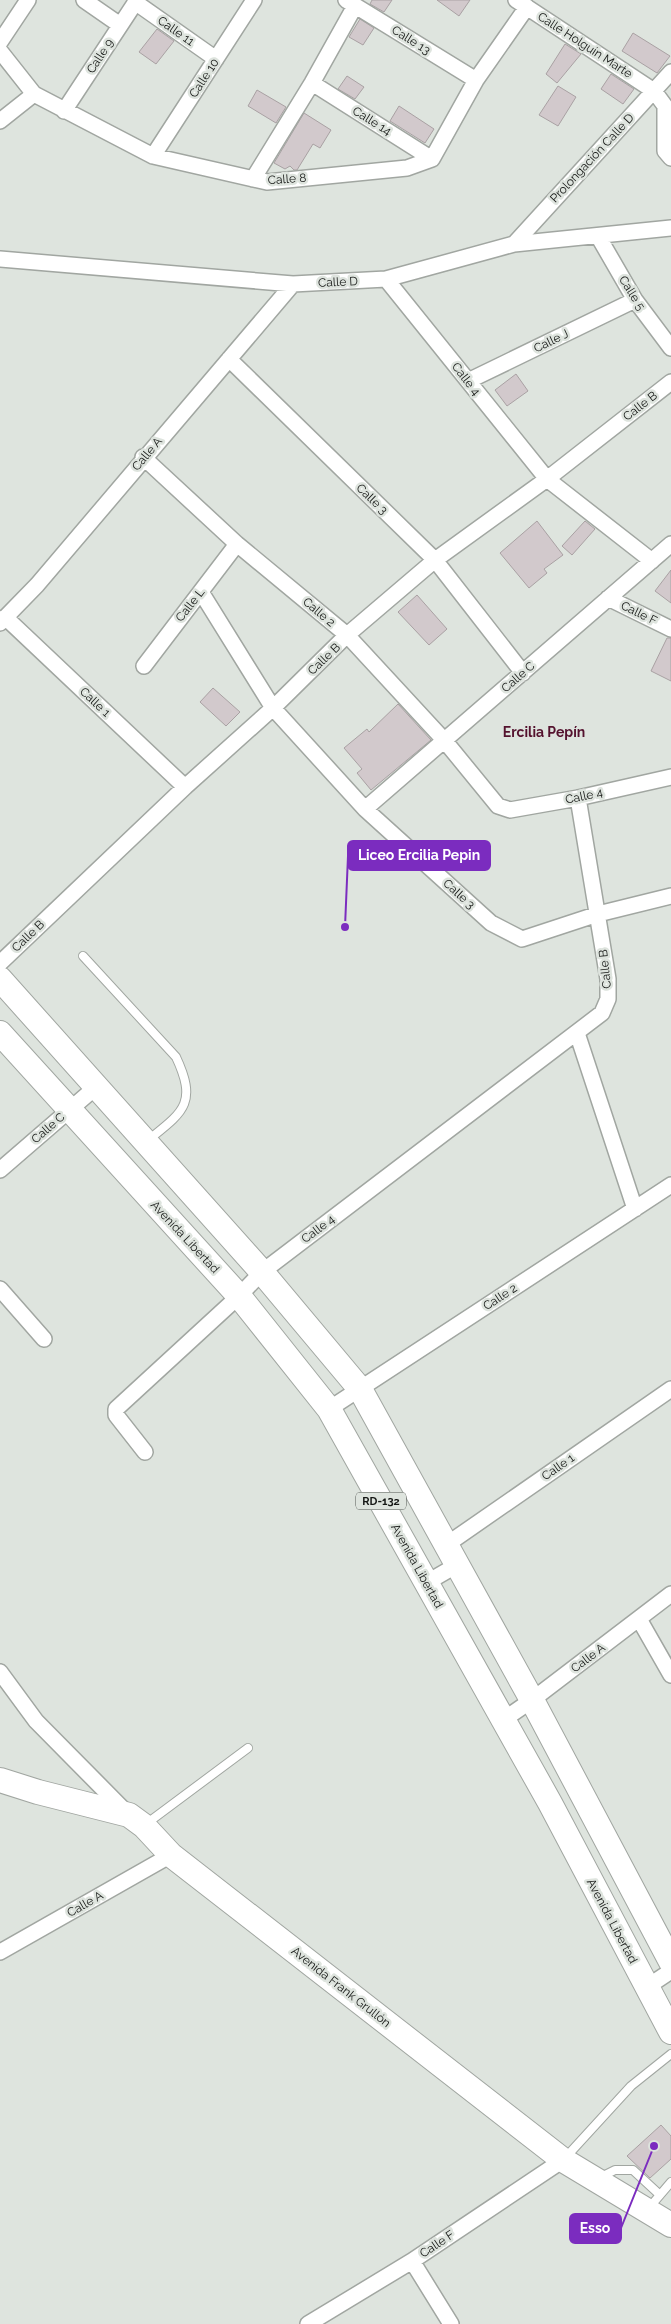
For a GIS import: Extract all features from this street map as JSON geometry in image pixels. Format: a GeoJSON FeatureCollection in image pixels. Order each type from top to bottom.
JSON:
{"type":"FeatureCollection","features":[{"type":"Feature","properties":{"kind":"main road","name":"RD-132"},"geometry":{"type":"LineString","coordinates":[[0,979],[262,1272],[360,1389],[532,1700],[671,1962]]}},
{"type":"Feature","properties":{"kind":"main road","name":"Avenida Libertad"},"geometry":{"type":"LineString","coordinates":[[0,1033],[239,1296],[329,1408],[503,1720],[671,2032]]}},
{"type":"Feature","properties":{"kind":"main road"},"geometry":{"type":"LineString","coordinates":[[0,1780],[136,1820]]}},
{"type":"Feature","properties":{"kind":"main road","name":"Avenida Frank Grullón"},"geometry":{"type":"LineString","coordinates":[[136,1820],[171,1856],[563,2160],[597,2180],[653,2203],[671,2225]]}},
{"type":"Feature","properties":{"kind":"street"},"geometry":{"type":"LineString","coordinates":[[0,42],[28,0]]}},
{"type":"Feature","properties":{"kind":"street"},"geometry":{"type":"LineString","coordinates":[[84,0],[120,25]]}},
{"type":"Feature","properties":{"kind":"street","name":"Calle 9"},"geometry":{"type":"LineString","coordinates":[[64,111],[136,1]]}},
{"type":"Feature","properties":{"kind":"street","name":"Calle 11"},"geometry":{"type":"LineString","coordinates":[[136,1],[216,59]]}},
{"type":"Feature","properties":{"kind":"street","name":"Calle 10"},"geometry":{"type":"LineString","coordinates":[[153,156],[251,1]]}},
{"type":"Feature","properties":{"kind":"street"},"geometry":{"type":"LineString","coordinates":[[253,179],[312,83],[350,3]]}},
{"type":"Feature","properties":{"kind":"street","name":"Calle 13"},"geometry":{"type":"LineString","coordinates":[[350,3],[476,80]]}},
{"type":"Feature","properties":{"kind":"street"},"geometry":{"type":"LineString","coordinates":[[432,159],[476,80],[522,4]]}},
{"type":"Feature","properties":{"kind":"street","name":"Calle Holguín Marte"},"geometry":{"type":"LineString","coordinates":[[522,4],[654,91]]}},
{"type":"Feature","properties":{"kind":"street","name":"Calle 8"},"geometry":{"type":"LineString","coordinates":[[0,51],[34,94],[153,156],[267,182],[407,168],[432,159]]}},
{"type":"Feature","properties":{"kind":"street","name":"Prolongación Calle D"},"geometry":{"type":"LineString","coordinates":[[514,244],[671,72]]}},
{"type":"Feature","properties":{"kind":"street","name":"Calle 14"},"geometry":{"type":"LineString","coordinates":[[312,83],[432,159]]}},
{"type":"Feature","properties":{"kind":"street"},"geometry":{"type":"LineString","coordinates":[[654,91],[664,106],[665,150],[671,158]]}},
{"type":"Feature","properties":{"kind":"street"},"geometry":{"type":"LineString","coordinates":[[0,121],[34,94]]}},
{"type":"Feature","properties":{"kind":"street","name":"Calle D"},"geometry":{"type":"LineString","coordinates":[[0,260],[293,284],[386,279],[514,244],[671,228]]}},
{"type":"Feature","properties":{"kind":"street","name":"Calle 5"},"geometry":{"type":"LineString","coordinates":[[598,236],[634,300],[671,348]]}},
{"type":"Feature","properties":{"kind":"street","name":"Calle 4"},"geometry":{"type":"LineString","coordinates":[[386,279],[547,478],[652,561]]}},
{"type":"Feature","properties":{"kind":"street","name":"Calle A"},"geometry":{"type":"LineString","coordinates":[[3,620],[37,585],[293,284]]}},
{"type":"Feature","properties":{"kind":"street","name":"Calle J"},"geometry":{"type":"LineString","coordinates":[[468,381],[634,300]]}},
{"type":"Feature","properties":{"kind":"street","name":"Calle 3"},"geometry":{"type":"LineString","coordinates":[[229,358],[435,560],[523,673]]}},
{"type":"Feature","properties":{"kind":"street","name":"Calle B"},"geometry":{"type":"LineString","coordinates":[[0,963],[185,787],[273,708],[348,636],[435,560],[547,478],[671,382]]}},
{"type":"Feature","properties":{"kind":"street","name":"Calle 2"},"geometry":{"type":"LineString","coordinates":[[144,457],[237,544],[348,636],[444,740],[498,806]]}},
{"type":"Feature","properties":{"kind":"street","name":"Calle L"},"geometry":{"type":"LineString","coordinates":[[144,666],[237,544]]}},
{"type":"Feature","properties":{"kind":"street","name":"Calle C"},"geometry":{"type":"LineString","coordinates":[[365,809],[671,544]]}},
{"type":"Feature","properties":{"kind":"street","name":"Calle 3"},"geometry":{"type":"LineString","coordinates":[[201,592],[273,708],[365,809],[491,923],[522,939],[598,914],[671,896]]}},
{"type":"Feature","properties":{"kind":"street","name":"Calle F"},"geometry":{"type":"LineString","coordinates":[[608,598],[671,628]]}},
{"type":"Feature","properties":{"kind":"street","name":"Calle 1"},"geometry":{"type":"LineString","coordinates":[[3,620],[185,787]]}},
{"type":"Feature","properties":{"kind":"street","name":"Calle 4"},"geometry":{"type":"LineString","coordinates":[[498,806],[510,810],[671,778]]}},
{"type":"Feature","properties":{"kind":"street","name":"Calle B"},"geometry":{"type":"LineString","coordinates":[[577,1033],[602,1013],[608,999],[608,979],[578,798]]}},
{"type":"Feature","properties":{"kind":"street"},"geometry":{"type":"LineString","coordinates":[[577,1033],[635,1209]]}},
{"type":"Feature","properties":{"kind":"street","name":"Calle 4"},"geometry":{"type":"LineString","coordinates":[[145,1452],[116,1415],[116,1409],[239,1296],[262,1272],[577,1033]]}},
{"type":"Feature","properties":{"kind":"street","name":"Calle C"},"geometry":{"type":"LineString","coordinates":[[0,1170],[96,1087]]}},
{"type":"Feature","properties":{"kind":"street","name":"Calle 2"},"geometry":{"type":"LineString","coordinates":[[329,1408],[671,1185]]}},
{"type":"Feature","properties":{"kind":"street"},"geometry":{"type":"LineString","coordinates":[[0,1289],[44,1339]]}},
{"type":"Feature","properties":{"kind":"street","name":"Calle 1"},"geometry":{"type":"LineString","coordinates":[[426,1583],[451,1555],[671,1389]]}},
{"type":"Feature","properties":{"kind":"street","name":"Calle A"},"geometry":{"type":"LineString","coordinates":[[503,1720],[671,1594]]}},
{"type":"Feature","properties":{"kind":"street"},"geometry":{"type":"LineString","coordinates":[[639,1619],[671,1675]]}},
{"type":"Feature","properties":{"kind":"street"},"geometry":{"type":"LineString","coordinates":[[0,1672],[36,1721],[136,1820]]}},
{"type":"Feature","properties":{"kind":"street","name":"Calle A"},"geometry":{"type":"LineString","coordinates":[[0,1952],[171,1856]]}},
{"type":"Feature","properties":{"kind":"street"},"geometry":{"type":"LineString","coordinates":[[647,1987],[671,1971]]}},
{"type":"Feature","properties":{"kind":"street","name":"Calle F"},"geometry":{"type":"LineString","coordinates":[[308,2324],[412,2261],[563,2160]]}},
{"type":"Feature","properties":{"kind":"street"},"geometry":{"type":"LineString","coordinates":[[412,2261],[451,2324]]}},
{"type":"Feature","properties":{"kind":"lane"},"geometry":{"type":"LineString","coordinates":[[83,956],[176,1057],[186,1077],[187,1098],[178,1115],[146,1142]]}},
{"type":"Feature","properties":{"kind":"lane"},"geometry":{"type":"LineString","coordinates":[[136,1820],[248,1748]]}},
{"type":"Feature","properties":{"kind":"lane"},"geometry":{"type":"LineString","coordinates":[[563,2160],[630,2086],[671,2054]]}},
{"type":"Feature","properties":{"kind":"lane"},"geometry":{"type":"LineString","coordinates":[[653,2203],[671,2182]]}},
{"type":"Feature","properties":{"kind":"building"},"geometry":{"type":"Polygon","coordinates":[[[372,0],[392,0],[384,12],[370,4],[372,0]]]}},
{"type":"Feature","properties":{"kind":"building"},"geometry":{"type":"Polygon","coordinates":[[[437,0],[470,0],[459,16],[437,0]]]}},
{"type":"Feature","properties":{"kind":"building"},"geometry":{"type":"Polygon","coordinates":[[[360,19],[374,28],[363,45],[349,37],[360,19]]]}},
{"type":"Feature","properties":{"kind":"building"},"geometry":{"type":"Polygon","coordinates":[[[157,29],[174,41],[156,64],[139,52],[157,29]]]}},
{"type":"Feature","properties":{"kind":"building"},"geometry":{"type":"Polygon","coordinates":[[[633,33],[670,56],[657,73],[622,51],[633,33]]]}},
{"type":"Feature","properties":{"kind":"building"},"geometry":{"type":"Polygon","coordinates":[[[565,44],[581,54],[557,83],[546,74],[565,44]]]}},
{"type":"Feature","properties":{"kind":"building"},"geometry":{"type":"Polygon","coordinates":[[[611,74],[634,89],[623,104],[601,89],[611,74]]]}},
{"type":"Feature","properties":{"kind":"building"},"geometry":{"type":"Polygon","coordinates":[[[347,76],[364,87],[355,99],[338,89],[347,76]]]}},
{"type":"Feature","properties":{"kind":"building"},"geometry":{"type":"Polygon","coordinates":[[[558,86],[576,97],[558,126],[539,115],[558,86]]]}},
{"type":"Feature","properties":{"kind":"building"},"geometry":{"type":"Polygon","coordinates":[[[257,90],[286,107],[276,123],[248,106],[257,90]]]}},
{"type":"Feature","properties":{"kind":"building"},"geometry":{"type":"Polygon","coordinates":[[[399,106],[434,129],[425,143],[390,121],[399,106]]]}},
{"type":"Feature","properties":{"kind":"building"},"geometry":{"type":"Polygon","coordinates":[[[304,113],[331,130],[320,148],[313,144],[297,170],[290,166],[285,169],[274,163],[304,113]]]}},
{"type":"Feature","properties":{"kind":"building"},"geometry":{"type":"Polygon","coordinates":[[[516,374],[528,391],[507,406],[495,390],[516,374]]]}},
{"type":"Feature","properties":{"kind":"building"},"geometry":{"type":"Polygon","coordinates":[[[537,521],[563,555],[544,569],[547,573],[529,588],[500,553],[537,521]]]}},
{"type":"Feature","properties":{"kind":"building"},"geometry":{"type":"Polygon","coordinates":[[[585,521],[595,529],[572,555],[562,546],[585,521]]]}},
{"type":"Feature","properties":{"kind":"building"},"geometry":{"type":"Polygon","coordinates":[[[671,570],[671,603],[655,591],[671,570]]]}},
{"type":"Feature","properties":{"kind":"building"},"geometry":{"type":"Polygon","coordinates":[[[417,595],[447,629],[429,645],[398,612],[417,595]]]}},
{"type":"Feature","properties":{"kind":"building"},"geometry":{"type":"Polygon","coordinates":[[[667,638],[671,638],[671,681],[651,671],[667,638]]]}},
{"type":"Feature","properties":{"kind":"building"},"geometry":{"type":"Polygon","coordinates":[[[213,688],[240,712],[226,726],[200,702],[213,688]]]}},
{"type":"Feature","properties":{"kind":"building"},"geometry":{"type":"Polygon","coordinates":[[[398,704],[431,740],[371,790],[357,773],[362,769],[344,748],[367,729],[369,732],[398,704]]]}},
{"type":"Feature","properties":{"kind":"building"},"geometry":{"type":"Polygon","coordinates":[[[661,2125],[671,2136],[671,2159],[650,2178],[627,2156],[661,2125]]]}},
{"type":"Feature","properties":{"kind":"place","name":"Liceo Ercilia Pepin"},"geometry":{"type":"Point","coordinates":[345,927]}},
{"type":"Feature","properties":{"kind":"place","name":"Esso"},"geometry":{"type":"Point","coordinates":[654,2146]}},
{"type":"Feature","properties":{"kind":"district","name":"Ercilia Pepín"},"geometry":{"type":"Point","coordinates":[544,732]}}]}
